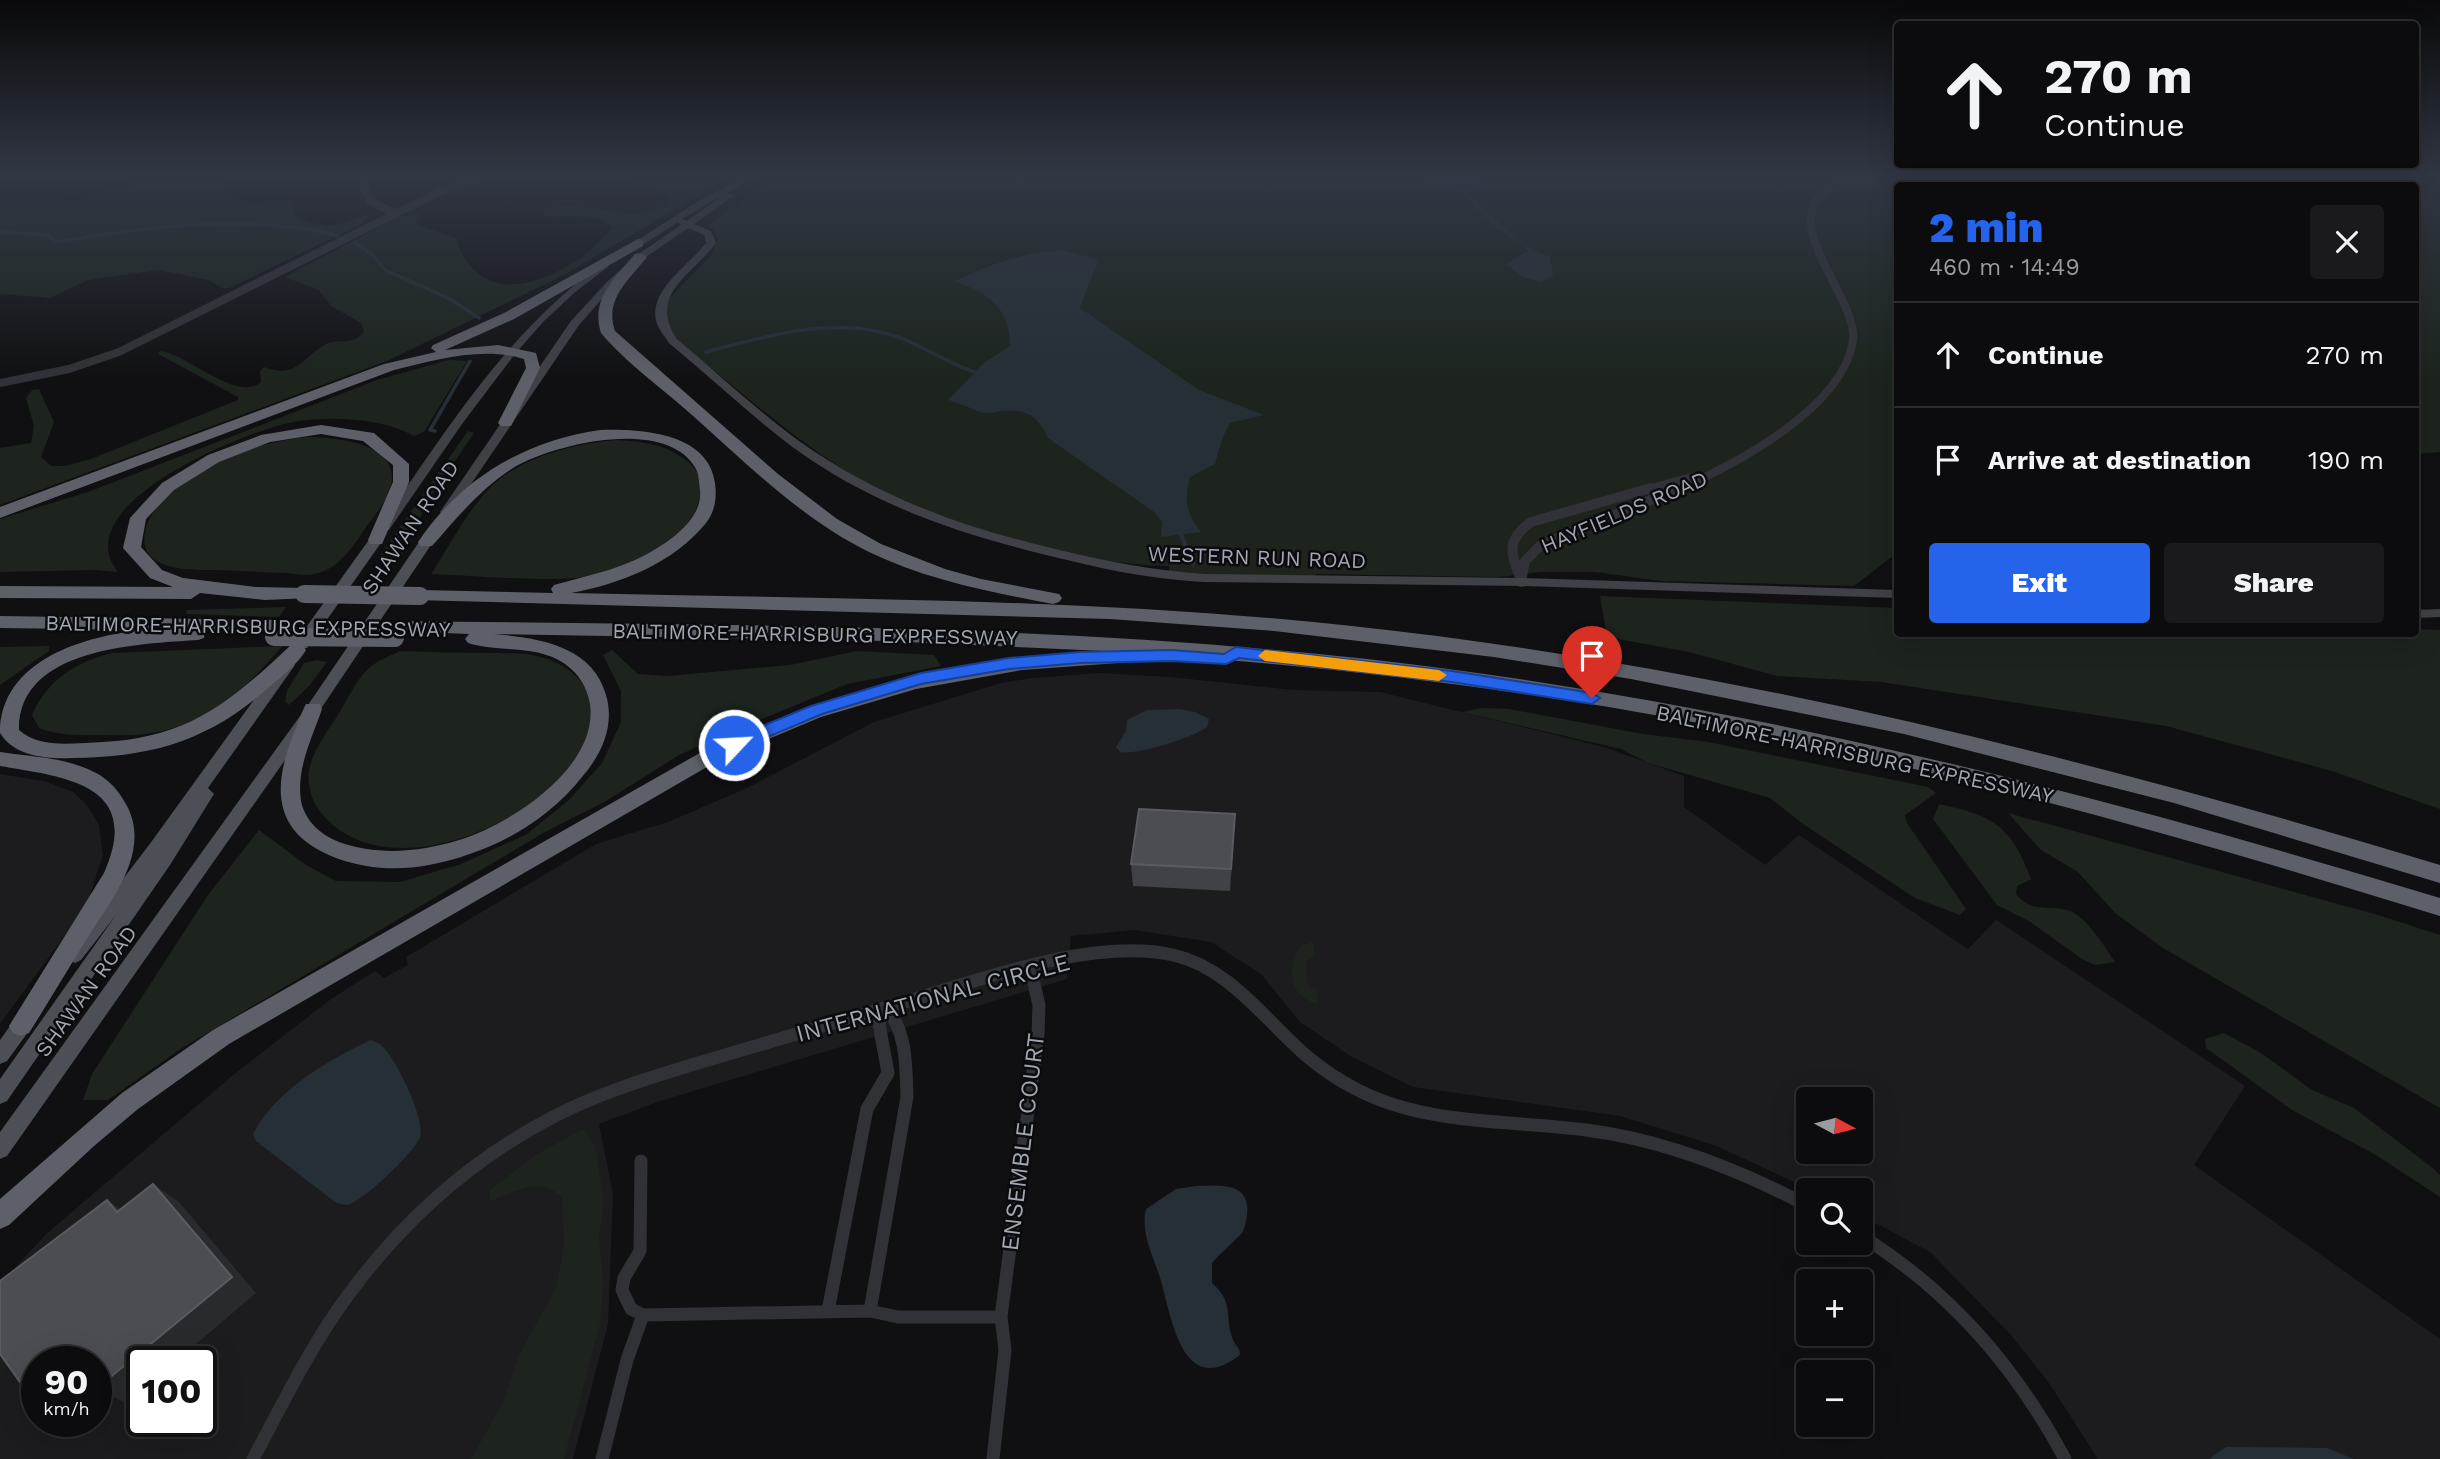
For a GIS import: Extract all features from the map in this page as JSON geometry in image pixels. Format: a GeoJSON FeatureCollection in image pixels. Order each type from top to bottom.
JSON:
{"type":"FeatureCollection","features":[{"type":"Feature","properties":{"kind":"highway"},"geometry":{"type":"LineString","coordinates":[[0,513],[486,328],[639,250]]}},
{"type":"Feature","properties":{"kind":"highway"},"geometry":{"type":"LineString","coordinates":[[639,250],[604,306],[602,316],[608,333],[810,510],[852,536],[887,553],[971,582],[1019,593],[1168,616]]}},
{"type":"Feature","properties":{"kind":"highway"},"geometry":{"type":"LineString","coordinates":[[389,367],[449,354],[511,351],[526,354],[533,361],[533,368],[506,423]]}},
{"type":"Feature","properties":{"kind":"highway"},"geometry":{"type":"LineString","coordinates":[[265,594],[177,583],[144,566],[132,545],[136,524],[147,505],[180,476],[234,449],[298,433],[345,432],[381,443],[396,455],[401,464],[401,482],[376,540]]}},
{"type":"Feature","properties":{"kind":"highway"},"geometry":{"type":"LineString","coordinates":[[426,542],[488,477],[525,455],[574,439],[610,435],[653,438],[688,452],[706,473],[706,504],[695,524],[661,555],[627,572],[591,584],[561,589],[445,596]]}},
{"type":"Feature","properties":{"kind":"highway","name":"BALTIMORE-HARRISBURG EXPRESSWAY"},"geometry":{"type":"LineString","coordinates":[[0,592],[304,594],[928,605],[1168,616],[1352,633],[1457,646],[1765,698],[1939,735],[2159,789],[2282,824],[2440,874]]}},
{"type":"Feature","properties":{"kind":"highway","name":"BALTIMORE-HARRISBURG EXPRESSWAY"},"geometry":{"type":"LineString","coordinates":[[0,622],[277,631]]}},
{"type":"Feature","properties":{"kind":"highway"},"geometry":{"type":"LineString","coordinates":[[0,631],[198,634]]}},
{"type":"Feature","properties":{"kind":"highway"},"geometry":{"type":"LineString","coordinates":[[298,650],[252,693],[222,716],[187,733],[149,746],[114,752],[50,751],[27,746],[9,732],[9,710],[16,697],[38,674],[55,662],[92,645],[110,641],[198,634],[277,631],[398,633],[537,646],[557,652],[582,669],[596,690],[601,716],[594,742],[577,772],[531,814],[471,845],[426,857],[380,860],[343,854],[312,838],[295,815],[290,786],[294,765],[313,709]]}},
{"type":"Feature","properties":{"kind":"highway","name":"BALTIMORE-HARRISBURG EXPRESSWAY"},"geometry":{"type":"LineString","coordinates":[[398,633],[787,633],[1004,638],[1236,653],[1372,666],[1525,687],[1841,746],[2158,824],[2440,907]]}},
{"type":"Feature","properties":{"kind":"highway"},"geometry":{"type":"LineString","coordinates":[[473,639],[787,633]]}},
{"type":"Feature","properties":{"kind":"highway"},"geometry":{"type":"LineString","coordinates":[[0,1216],[85,1138],[130,1101],[221,1037],[636,797],[755,734],[796,717],[878,690],[963,670],[1080,658],[1172,656],[1226,659],[1236,653]]}},
{"type":"Feature","properties":{"kind":"highway"},"geometry":{"type":"LineString","coordinates":[[0,759],[80,774],[110,794],[124,823],[125,841],[109,885],[21,1026]]}},
{"type":"Feature","properties":{"kind":"main road","name":"SHAWAN ROAD"},"geometry":{"type":"LineString","coordinates":[[0,1055],[158,846],[376,540]]}},
{"type":"Feature","properties":{"kind":"main road","name":"SHAWAN ROAD"},"geometry":{"type":"LineString","coordinates":[[0,1149],[313,709],[426,542]]}},
{"type":"Feature","properties":{"kind":"main road"},"geometry":{"type":"LineString","coordinates":[[0,1095],[164,860],[257,708]]}},
{"type":"Feature","properties":{"kind":"street"},"geometry":{"type":"LineString","coordinates":[[0,383],[69,369],[119,352],[334,245]]}},
{"type":"Feature","properties":{"kind":"street","name":"SHAWAN ROAD"},"geometry":{"type":"LineString","coordinates":[[426,542],[575,323],[646,245]]}},
{"type":"Feature","properties":{"kind":"street","name":"SHAWAN ROAD"},"geometry":{"type":"LineString","coordinates":[[376,540],[511,351],[533,325],[571,291],[647,245]]}},
{"type":"Feature","properties":{"kind":"street","name":"WESTERN RUN ROAD"},"geometry":{"type":"LineString","coordinates":[[709,245],[666,292],[659,310],[663,330],[688,355],[794,443],[859,484],[917,512],[1002,542],[1157,575],[1255,580],[1521,582],[1894,594]]}},
{"type":"Feature","properties":{"kind":"street","name":"HAYFIELDS ROAD"},"geometry":{"type":"LineString","coordinates":[[1521,582],[1525,561],[1541,545],[1718,471],[1767,442],[1814,405],[1841,376],[1850,360],[1853,327],[1816,245]]}},
{"type":"Feature","properties":{"kind":"street","name":"HAYFIELDS ROAD"},"geometry":{"type":"LineString","coordinates":[[1521,582],[1511,543],[1514,536],[1531,522],[1718,471]]}},
{"type":"Feature","properties":{"kind":"street"},"geometry":{"type":"LineString","coordinates":[[2419,614],[2440,613]]}},
{"type":"Feature","properties":{"kind":"street","name":"INTERNATIONAL CIRCLE"},"geometry":{"type":"LineString","coordinates":[[253,1459],[307,1359],[350,1293],[406,1227],[457,1181],[550,1118],[614,1090],[885,1008],[1030,967],[1111,953],[1175,956],[1209,970],[1232,985],[1312,1061],[1335,1078],[1370,1095],[1436,1116],[1588,1130],[1651,1143],[1722,1166],[1796,1200]]}},
{"type":"Feature","properties":{"kind":"street","name":"ENSEMBLE COURT"},"geometry":{"type":"LineString","coordinates":[[993,1459],[1005,1350],[1001,1317],[1038,1034],[1039,1005],[1030,967]]}},
{"type":"Feature","properties":{"kind":"street"},"geometry":{"type":"LineString","coordinates":[[828,1311],[867,1109],[888,1073],[879,1024],[885,1008],[897,1018],[906,1069],[906,1107],[870,1311]]}},
{"type":"Feature","properties":{"kind":"street"},"geometry":{"type":"LineString","coordinates":[[888,1073],[906,1069]]}},
{"type":"Feature","properties":{"kind":"street"},"geometry":{"type":"LineString","coordinates":[[640,1161],[640,1251],[624,1278],[622,1290],[624,1301],[631,1309],[643,1315],[870,1311],[898,1317],[1001,1317]]}},
{"type":"Feature","properties":{"kind":"street"},"geometry":{"type":"LineString","coordinates":[[1873,1243],[1901,1261],[1933,1287],[1968,1322],[2007,1366],[2030,1398],[2065,1459]]}},
{"type":"Feature","properties":{"kind":"street"},"geometry":{"type":"LineString","coordinates":[[602,1459],[627,1360],[643,1315]]}},
{"type":"Feature","properties":{"kind":"shaded area"},"geometry":{"type":"Polygon","coordinates":[[[0,245],[318,245],[229,288],[222,288],[209,280],[158,270],[88,280],[50,298],[0,294],[0,245]]]}},
{"type":"Feature","properties":{"kind":"shaded area"},"geometry":{"type":"Polygon","coordinates":[[[345,245],[459,245],[466,260],[480,275],[493,282],[508,284],[538,280],[553,274],[595,245],[615,245],[564,275],[387,361],[0,505],[0,448],[31,443],[34,426],[26,398],[32,390],[39,389],[54,422],[41,457],[51,466],[65,466],[91,459],[238,400],[238,397],[158,354],[160,351],[225,382],[251,387],[261,382],[260,371],[264,367],[284,371],[291,369],[328,343],[359,337],[364,332],[361,323],[331,306],[319,290],[285,277],[345,245]]]}},
{"type":"Feature","properties":{"kind":"shaded area"},"geometry":{"type":"Polygon","coordinates":[[[716,245],[1894,245],[1894,555],[1854,586],[1661,581],[1595,572],[1540,572],[1499,577],[1316,574],[1316,577],[1243,577],[1169,573],[1169,566],[1094,559],[1010,540],[928,512],[859,479],[806,444],[683,345],[669,325],[667,301],[710,256],[716,245]]]}},
{"type":"Feature","properties":{"kind":"shaded area"},"geometry":{"type":"Polygon","coordinates":[[[1524,245],[1550,257],[1553,276],[1541,282],[1523,277],[1506,264],[1528,251],[1524,245]]]}},
{"type":"Feature","properties":{"kind":"shaded area"},"geometry":{"type":"Polygon","coordinates":[[[2419,245],[2440,245],[2440,452],[2419,454],[2419,245]]]}},
{"type":"Feature","properties":{"kind":"shaded area"},"geometry":{"type":"Polygon","coordinates":[[[1062,250],[1098,260],[1080,308],[1199,390],[1264,415],[1230,423],[1215,464],[1190,477],[1188,506],[1192,519],[1201,532],[1161,537],[1162,522],[1154,512],[1048,438],[1040,424],[1030,415],[1009,410],[984,413],[948,400],[984,363],[1010,346],[1002,312],[978,291],[955,281],[1007,260],[1062,250]]]}},
{"type":"Feature","properties":{"kind":"shaded area"},"geometry":{"type":"Polygon","coordinates":[[[449,360],[467,361],[424,432],[414,436],[388,425],[343,419],[299,421],[275,427],[206,454],[138,496],[116,521],[108,546],[118,572],[0,572],[0,519],[88,492],[377,380],[449,360]]]}},
{"type":"Feature","properties":{"kind":"shaded area"},"geometry":{"type":"Polygon","coordinates":[[[468,431],[474,433],[427,502],[401,558],[378,558],[468,431]]]}},
{"type":"Feature","properties":{"kind":"shaded area"},"geometry":{"type":"Polygon","coordinates":[[[306,437],[332,438],[362,445],[386,459],[391,471],[391,485],[383,503],[349,551],[337,563],[323,572],[308,575],[197,570],[169,566],[148,553],[144,538],[150,517],[183,482],[201,470],[242,451],[306,437]]]}},
{"type":"Feature","properties":{"kind":"shaded area"},"geometry":{"type":"Polygon","coordinates":[[[616,440],[642,442],[665,448],[685,460],[703,479],[696,509],[690,520],[683,530],[663,546],[607,572],[584,577],[522,579],[431,574],[477,502],[496,482],[523,465],[553,452],[616,440]]]}},
{"type":"Feature","properties":{"kind":"shaded area"},"geometry":{"type":"Polygon","coordinates":[[[1600,596],[1894,608],[1894,637],[2419,637],[2419,629],[2440,630],[2440,809],[2332,771],[2166,726],[1881,682],[1777,676],[1689,652],[1607,637],[1600,596]]]}},
{"type":"Feature","properties":{"kind":"shaded area"},"geometry":{"type":"Polygon","coordinates":[[[286,607],[279,617],[187,614],[186,610],[286,607]]]}},
{"type":"Feature","properties":{"kind":"shaded area"},"geometry":{"type":"Polygon","coordinates":[[[49,646],[49,651],[0,685],[0,647],[49,646]]]}},
{"type":"Feature","properties":{"kind":"shaded area"},"geometry":{"type":"Polygon","coordinates":[[[282,646],[254,677],[222,704],[166,730],[134,735],[62,734],[39,728],[32,715],[46,691],[64,674],[87,661],[112,653],[282,646]]]}},
{"type":"Feature","properties":{"kind":"shaded area"},"geometry":{"type":"Polygon","coordinates":[[[612,650],[638,674],[667,676],[790,665],[857,651],[934,655],[941,666],[847,684],[679,755],[606,801],[545,832],[182,1048],[108,1100],[83,1100],[92,1074],[208,895],[259,830],[306,865],[336,881],[400,882],[461,864],[527,834],[569,800],[602,763],[621,722],[621,691],[603,655],[612,650]]]}},
{"type":"Feature","properties":{"kind":"shaded area"},"geometry":{"type":"Polygon","coordinates":[[[400,651],[527,654],[545,658],[569,670],[587,689],[593,713],[583,745],[568,772],[548,793],[513,815],[475,834],[448,842],[395,848],[377,846],[345,834],[331,823],[314,801],[309,780],[313,756],[363,674],[375,664],[400,651]]]}},
{"type":"Feature","properties":{"kind":"shaded area"},"geometry":{"type":"Polygon","coordinates":[[[317,660],[327,662],[309,686],[289,705],[285,701],[287,691],[304,663],[317,660]]]}},
{"type":"Feature","properties":{"kind":"shaded area"},"geometry":{"type":"Polygon","coordinates":[[[1100,673],[1170,677],[1293,690],[1380,692],[1604,747],[1684,776],[1684,807],[1765,865],[1799,835],[1968,949],[1996,920],[2245,1086],[2194,1165],[2440,1339],[2440,1459],[2098,1459],[2049,1383],[2011,1335],[1930,1252],[1873,1222],[1873,1178],[1796,1178],[1796,1183],[1717,1146],[1620,1116],[1413,1087],[1352,1057],[1300,1022],[1261,974],[1211,942],[1134,930],[1071,936],[1067,979],[660,1101],[599,1124],[613,1194],[608,1324],[573,1459],[0,1459],[0,1284],[46,1234],[233,1075],[331,999],[375,971],[384,978],[408,965],[406,957],[596,844],[668,822],[747,788],[874,722],[1001,683],[1100,673]]]}},
{"type":"Feature","properties":{"kind":"shaded area"},"geometry":{"type":"Polygon","coordinates":[[[1482,708],[1509,709],[1643,734],[1708,742],[1928,787],[1936,793],[1905,815],[1907,823],[1966,909],[1960,915],[1915,898],[1803,824],[1770,798],[1648,763],[1621,749],[1462,712],[1482,708]]]}},
{"type":"Feature","properties":{"kind":"shaded area"},"geometry":{"type":"Polygon","coordinates":[[[1180,709],[1209,719],[1207,727],[1165,745],[1139,751],[1120,752],[1116,747],[1126,731],[1127,720],[1147,710],[1180,709]]]}},
{"type":"Feature","properties":{"kind":"shaded area"},"geometry":{"type":"Polygon","coordinates":[[[0,774],[44,781],[73,792],[87,805],[99,825],[103,855],[87,905],[0,1024],[0,774]]]}},
{"type":"Feature","properties":{"kind":"shaded area"},"geometry":{"type":"Polygon","coordinates":[[[1939,804],[1973,813],[1998,826],[2016,846],[2031,879],[2017,886],[2016,894],[2033,906],[2074,913],[2094,932],[2115,962],[2095,965],[2082,959],[2029,921],[1997,905],[1933,819],[1939,804]]]}},
{"type":"Feature","properties":{"kind":"shaded area"},"geometry":{"type":"Polygon","coordinates":[[[2008,813],[2378,915],[2440,935],[2440,1108],[2163,948],[2115,913],[2078,872],[2041,850],[2008,813]]]}},
{"type":"Feature","properties":{"kind":"shaded area"},"geometry":{"type":"Polygon","coordinates":[[[1313,942],[1315,955],[1306,962],[1307,982],[1310,988],[1317,989],[1317,1004],[1300,994],[1292,980],[1293,963],[1297,954],[1302,945],[1313,942]]]}},
{"type":"Feature","properties":{"kind":"shaded area"},"geometry":{"type":"Polygon","coordinates":[[[2224,1033],[2261,1053],[2312,1090],[2354,1108],[2440,1175],[2440,1197],[2376,1155],[2292,1110],[2206,1048],[2205,1039],[2224,1033]]]}},
{"type":"Feature","properties":{"kind":"shaded area"},"geometry":{"type":"Polygon","coordinates":[[[371,1040],[387,1051],[401,1074],[414,1103],[421,1129],[420,1137],[409,1153],[377,1185],[348,1205],[335,1202],[256,1141],[253,1134],[275,1104],[304,1078],[371,1040]]]}},
{"type":"Feature","properties":{"kind":"shaded area"},"geometry":{"type":"Polygon","coordinates":[[[583,1129],[595,1145],[604,1200],[599,1237],[603,1284],[600,1324],[564,1459],[471,1459],[504,1400],[518,1357],[557,1286],[564,1245],[562,1197],[553,1191],[536,1187],[518,1190],[490,1201],[490,1190],[537,1154],[583,1129]]]}},
{"type":"Feature","properties":{"kind":"shaded area"},"geometry":{"type":"Polygon","coordinates":[[[1196,1186],[1232,1188],[1244,1196],[1247,1204],[1243,1231],[1212,1263],[1212,1283],[1224,1297],[1230,1332],[1240,1352],[1240,1355],[1221,1366],[1205,1367],[1193,1361],[1183,1349],[1170,1315],[1145,1227],[1146,1209],[1176,1189],[1196,1186]]]}},
{"type":"Feature","properties":{"kind":"shaded area"},"geometry":{"type":"Polygon","coordinates":[[[2226,1447],[2327,1448],[2354,1459],[2209,1459],[2226,1447]]]}},
{"type":"Feature","properties":{"kind":"building"},"geometry":{"type":"Polygon","coordinates":[[[1139,809],[1235,814],[1231,869],[1131,864],[1139,809]]]}},
{"type":"Feature","properties":{"kind":"building"},"geometry":{"type":"Polygon","coordinates":[[[153,1184],[232,1277],[148,1346],[126,1346],[126,1364],[112,1376],[112,1346],[21,1346],[21,1383],[0,1354],[0,1281],[107,1200],[117,1212],[153,1184]]]}},
{"type":"Feature","properties":{"kind":"waterway"},"geometry":{"type":"LineString","coordinates":[[359,245],[372,254],[385,270],[450,299],[479,318]]}},
{"type":"Feature","properties":{"kind":"waterway"},"geometry":{"type":"LineString","coordinates":[[706,352],[777,334],[850,328],[898,337],[982,374]]}},
{"type":"Feature","properties":{"kind":"waterway"},"geometry":{"type":"LineString","coordinates":[[435,431],[430,430],[470,361]]}},
{"type":"Feature","properties":{"kind":"waterway"},"geometry":{"type":"LineString","coordinates":[[1180,532],[1193,564]]}},
{"type":"Feature","properties":{"kind":"slow traffic"},"geometry":{"type":"LineString","coordinates":[[1265,656],[1439,675]]}},
{"type":"Feature","properties":{"kind":"route"},"geometry":{"type":"LineString","coordinates":[[734,745],[816,710],[921,679],[1009,663],[1080,658],[1172,656],[1226,659],[1236,653],[1372,666],[1592,698]]}}]}
